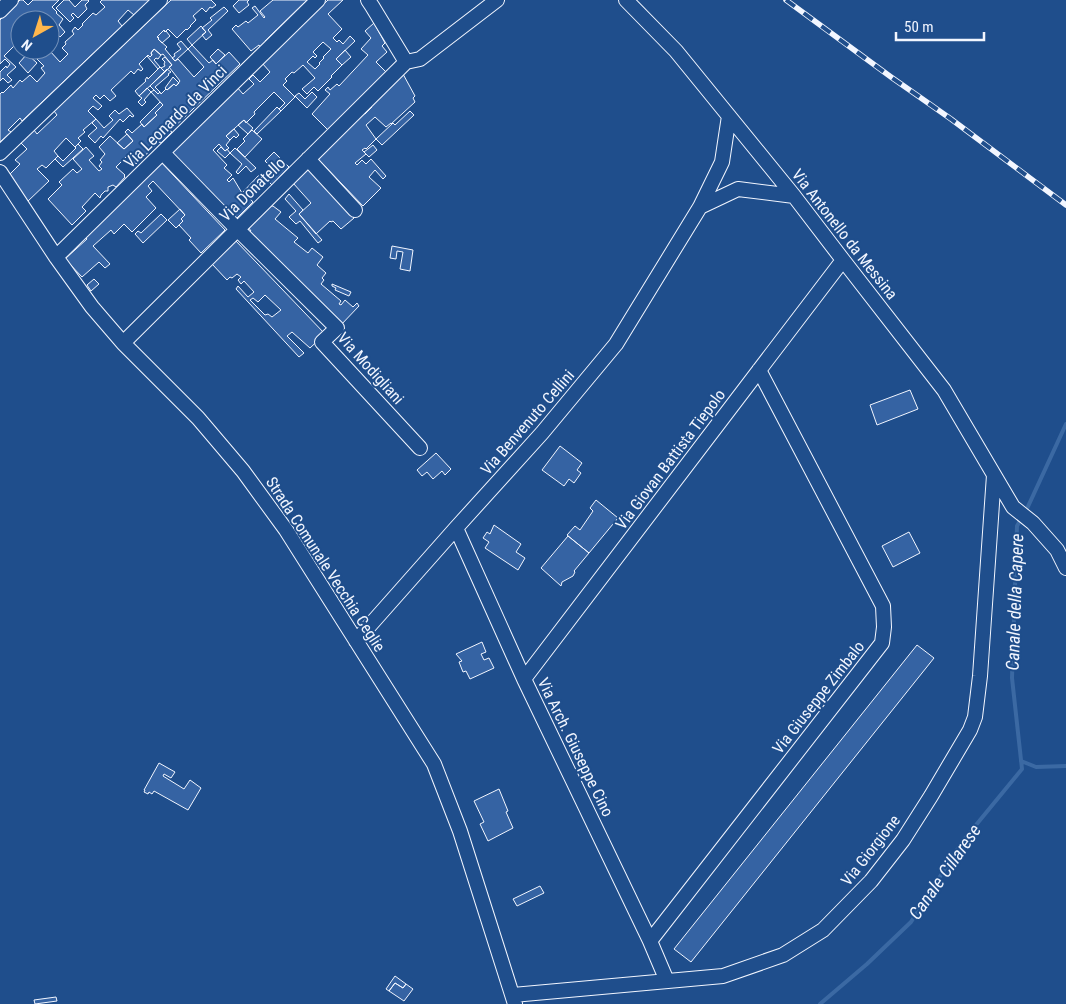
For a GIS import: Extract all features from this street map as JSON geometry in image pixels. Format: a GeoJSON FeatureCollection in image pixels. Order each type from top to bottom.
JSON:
{"type":"FeatureCollection","features":[{"type":"Feature","properties":{"kind":"street"},"geometry":{"type":"LineString","coordinates":[[0,11],[11,0]]}},
{"type":"Feature","properties":{"kind":"street"},"geometry":{"type":"LineString","coordinates":[[0,153],[160,0]]}},
{"type":"Feature","properties":{"kind":"street","name":"Via Leonardo da Vinci"},"geometry":{"type":"LineString","coordinates":[[56,258],[318,0]]}},
{"type":"Feature","properties":{"kind":"street"},"geometry":{"type":"LineString","coordinates":[[368,0],[406,62],[420,59],[497,0]]}},
{"type":"Feature","properties":{"kind":"street","name":"Via Antonello da Messina"},"geometry":{"type":"LineString","coordinates":[[626,0],[676,51],[794,196],[944,390],[1013,507],[1033,523],[1058,550],[1066,568]]}},
{"type":"Feature","properties":{"kind":"street","name":"Via Donatello"},"geometry":{"type":"LineString","coordinates":[[123,342],[406,62]]}},
{"type":"Feature","properties":{"kind":"street","name":"Via Benvenuto Cellini"},"geometry":{"type":"LineString","coordinates":[[356,641],[542,433],[616,344],[700,207],[722,162],[729,116]]}},
{"type":"Feature","properties":{"kind":"street"},"geometry":{"type":"LineString","coordinates":[[163,153],[236,229]]}},
{"type":"Feature","properties":{"kind":"street"},"geometry":{"type":"LineString","coordinates":[[308,159],[355,210]]}},
{"type":"Feature","properties":{"kind":"street","name":"Strada Comunale Vecchia Ceglie"},"geometry":{"type":"LineString","coordinates":[[0,172],[56,258],[92,307],[123,342],[198,418],[243,471],[286,530],[434,764],[460,831],[514,1000]]}},
{"type":"Feature","properties":{"kind":"street"},"geometry":{"type":"LineString","coordinates":[[700,207],[738,189],[794,196]]}},
{"type":"Feature","properties":{"kind":"street","name":"Via Modigliani"},"geometry":{"type":"LineString","coordinates":[[236,229],[337,328],[322,342],[420,448]]}},
{"type":"Feature","properties":{"kind":"street","name":"Via Giovan Battista Tiepolo"},"geometry":{"type":"LineString","coordinates":[[524,679],[843,260]]}},
{"type":"Feature","properties":{"kind":"street","name":"Via Giuseppe Zimbalo"},"geometry":{"type":"LineString","coordinates":[[650,942],[882,643],[884,626],[883,606],[759,370]]}},
{"type":"Feature","properties":{"kind":"street","name":"Via Giorgione"},"geometry":{"type":"LineString","coordinates":[[514,1000],[667,980],[723,976],[783,955],[823,930],[871,881],[903,840],[970,730],[975,717],[980,676],[994,475]]}},
{"type":"Feature","properties":{"kind":"street","name":"Via Arch. Giuseppe Cino"},"geometry":{"type":"LineString","coordinates":[[456,528],[524,679],[667,980]]}},
{"type":"Feature","properties":{"kind":"building"},"geometry":{"type":"Polygon","coordinates":[[[20,0],[23,0],[28,5],[33,0],[59,0],[52,7],[55,10],[10,10],[20,0]]]}},
{"type":"Feature","properties":{"kind":"building"},"geometry":{"type":"Polygon","coordinates":[[[64,0],[69,0],[75,7],[82,0],[89,1],[85,5],[87,9],[78,18],[73,13],[71,15],[74,18],[70,22],[56,8],[64,0]]]}},
{"type":"Feature","properties":{"kind":"building"},"geometry":{"type":"Polygon","coordinates":[[[102,0],[150,0],[134,15],[128,10],[118,21],[122,26],[22,121],[20,118],[8,130],[11,132],[0,142],[0,94],[11,85],[13,88],[20,80],[22,82],[30,75],[37,82],[45,73],[41,68],[44,66],[38,60],[58,60],[60,62],[68,54],[62,48],[66,44],[65,42],[74,34],[72,31],[75,27],[78,30],[93,13],[96,15],[105,7],[100,2],[102,0]]]}},
{"type":"Feature","properties":{"kind":"building"},"geometry":{"type":"Polygon","coordinates":[[[171,0],[211,0],[216,5],[212,8],[210,7],[206,12],[202,8],[193,16],[196,20],[191,26],[177,38],[168,29],[165,32],[164,30],[157,37],[167,47],[165,49],[175,61],[178,59],[194,77],[204,67],[188,49],[192,45],[209,63],[213,60],[216,64],[229,52],[240,64],[170,131],[172,132],[161,143],[159,142],[136,164],[128,155],[116,167],[125,177],[116,187],[113,185],[108,187],[108,191],[105,191],[100,198],[95,193],[82,207],[86,211],[72,225],[48,199],[62,185],[59,182],[73,169],[77,173],[82,169],[73,159],[86,147],[94,156],[89,160],[99,171],[102,169],[99,166],[102,162],[100,160],[105,154],[99,147],[110,136],[124,149],[133,141],[125,132],[128,129],[132,133],[142,124],[144,127],[157,115],[155,113],[163,105],[151,92],[154,90],[161,94],[174,84],[176,86],[180,81],[169,67],[172,65],[163,54],[161,55],[154,49],[150,57],[148,55],[139,64],[143,69],[141,71],[138,69],[134,74],[131,71],[111,90],[116,96],[110,101],[104,95],[100,99],[96,95],[93,98],[102,106],[98,110],[93,106],[88,111],[96,119],[83,130],[85,132],[78,138],[81,141],[75,147],[66,138],[54,151],[58,156],[46,168],[42,165],[37,169],[49,181],[27,202],[8,176],[20,164],[15,160],[27,149],[21,143],[34,130],[37,134],[57,115],[54,111],[171,0]]]}},
{"type":"Feature","properties":{"kind":"building"},"geometry":{"type":"Polygon","coordinates":[[[239,0],[249,0],[247,2],[249,5],[239,13],[233,6],[239,0]]]}},
{"type":"Feature","properties":{"kind":"building"},"geometry":{"type":"Polygon","coordinates":[[[273,0],[307,0],[266,42],[251,51],[232,29],[246,21],[248,23],[258,15],[252,8],[255,6],[264,18],[260,11],[273,0]]]}},
{"type":"Feature","properties":{"kind":"building"},"geometry":{"type":"Polygon","coordinates":[[[328,0],[343,0],[328,14],[342,29],[333,38],[343,44],[350,36],[355,41],[336,59],[342,65],[332,77],[318,91],[314,87],[307,94],[302,89],[315,78],[303,65],[285,79],[287,81],[283,85],[295,97],[281,111],[279,109],[285,103],[274,92],[246,123],[244,120],[226,136],[230,140],[226,145],[229,148],[225,151],[219,144],[213,150],[227,165],[224,168],[232,175],[227,180],[229,182],[233,178],[242,193],[260,174],[265,178],[251,192],[248,189],[245,193],[253,202],[235,220],[169,151],[236,86],[243,94],[254,84],[249,79],[253,75],[260,82],[270,72],[262,63],[328,0]],[[323,42],[313,52],[317,56],[315,58],[313,56],[307,62],[315,69],[331,49],[323,42]]]}},
{"type":"Feature","properties":{"kind":"building"},"geometry":{"type":"Polygon","coordinates":[[[224,7],[228,11],[208,30],[212,35],[206,40],[202,35],[206,32],[202,28],[212,20],[210,18],[224,7]]]}},
{"type":"Feature","properties":{"kind":"building"},"geometry":{"type":"Polygon","coordinates":[[[10,10],[10,50],[4,56],[16,67],[7,75],[12,80],[8,83],[3,78],[0,81],[0,72],[10,64],[5,59],[0,64],[0,20],[10,10]]]}},
{"type":"Feature","properties":{"kind":"building"},"geometry":{"type":"Polygon","coordinates":[[[374,23],[385,43],[382,46],[387,52],[376,62],[387,73],[328,130],[312,114],[330,94],[325,90],[328,87],[330,90],[337,84],[339,86],[368,55],[361,49],[371,38],[365,31],[374,23]]]}},
{"type":"Feature","properties":{"kind":"building"},"geometry":{"type":"Polygon","coordinates":[[[60,26],[65,32],[60,37],[60,26]]]}},
{"type":"Feature","properties":{"kind":"building"},"geometry":{"type":"Polygon","coordinates":[[[201,26],[206,32],[192,45],[187,39],[201,26]]]}},
{"type":"Feature","properties":{"kind":"building"},"geometry":{"type":"Polygon","coordinates":[[[164,30],[170,36],[162,43],[157,37],[164,30]]]}},
{"type":"Feature","properties":{"kind":"building"},"geometry":{"type":"Polygon","coordinates":[[[181,41],[188,49],[175,61],[172,58],[181,49],[177,44],[181,41]]]}},
{"type":"Feature","properties":{"kind":"building"},"geometry":{"type":"Polygon","coordinates":[[[154,49],[161,55],[158,59],[154,60],[160,67],[158,69],[147,56],[150,57],[152,55],[151,53],[154,49]]]}},
{"type":"Feature","properties":{"kind":"building"},"geometry":{"type":"Polygon","coordinates":[[[218,49],[225,55],[216,64],[210,57],[218,49]]]}},
{"type":"Feature","properties":{"kind":"building"},"geometry":{"type":"Polygon","coordinates":[[[345,50],[351,57],[342,65],[336,59],[345,50]]]}},
{"type":"Feature","properties":{"kind":"building"},"geometry":{"type":"Polygon","coordinates":[[[165,57],[172,65],[165,72],[161,68],[165,66],[165,62],[162,59],[165,57]]]}},
{"type":"Feature","properties":{"kind":"building"},"geometry":{"type":"Polygon","coordinates":[[[22,60],[34,60],[37,63],[28,73],[19,63],[22,60]]]}},
{"type":"Feature","properties":{"kind":"building"},"geometry":{"type":"Polygon","coordinates":[[[160,67],[165,72],[139,96],[135,91],[146,81],[147,77],[148,79],[160,67]]]}},
{"type":"Feature","properties":{"kind":"building"},"geometry":{"type":"Polygon","coordinates":[[[167,69],[171,72],[169,75],[155,87],[160,92],[158,94],[150,86],[167,69]]]}},
{"type":"Feature","properties":{"kind":"building"},"geometry":{"type":"Polygon","coordinates":[[[403,74],[415,96],[413,98],[415,102],[386,127],[375,117],[366,125],[376,139],[366,149],[362,150],[366,154],[355,163],[357,165],[362,160],[366,164],[371,159],[386,176],[383,179],[375,170],[369,177],[381,188],[363,206],[317,158],[363,113],[365,114],[403,74]]]}},
{"type":"Feature","properties":{"kind":"building"},"geometry":{"type":"Polygon","coordinates":[[[173,77],[179,83],[176,86],[174,84],[167,90],[165,88],[173,77]]]}},
{"type":"Feature","properties":{"kind":"building"},"geometry":{"type":"Polygon","coordinates":[[[147,88],[151,92],[144,100],[146,102],[142,106],[138,102],[142,98],[139,96],[147,88]]]}},
{"type":"Feature","properties":{"kind":"building"},"geometry":{"type":"Polygon","coordinates":[[[312,92],[317,97],[307,108],[295,96],[299,93],[305,99],[312,92]]]}},
{"type":"Feature","properties":{"kind":"building"},"geometry":{"type":"Polygon","coordinates":[[[160,102],[163,105],[155,113],[157,115],[144,127],[140,122],[160,102]]]}},
{"type":"Feature","properties":{"kind":"building"},"geometry":{"type":"Polygon","coordinates":[[[277,107],[281,111],[257,134],[254,131],[277,107]]]}},
{"type":"Feature","properties":{"kind":"building"},"geometry":{"type":"Polygon","coordinates":[[[127,108],[134,116],[130,115],[123,122],[120,119],[103,138],[101,136],[95,143],[88,136],[97,128],[92,123],[96,119],[104,128],[113,120],[109,116],[115,110],[119,114],[127,108]]]}},
{"type":"Feature","properties":{"kind":"building"},"geometry":{"type":"Polygon","coordinates":[[[410,111],[414,115],[382,145],[376,139],[393,123],[395,125],[410,111]]]}},
{"type":"Feature","properties":{"kind":"building"},"geometry":{"type":"Polygon","coordinates":[[[244,120],[253,128],[248,134],[238,125],[244,120]]]}},
{"type":"Feature","properties":{"kind":"building"},"geometry":{"type":"Polygon","coordinates":[[[234,129],[239,135],[236,138],[234,136],[230,140],[226,136],[234,129]]]}},
{"type":"Feature","properties":{"kind":"building"},"geometry":{"type":"Polygon","coordinates":[[[252,130],[262,139],[245,157],[237,149],[252,130]]]}},
{"type":"Feature","properties":{"kind":"building"},"geometry":{"type":"Polygon","coordinates":[[[127,134],[133,141],[124,149],[117,143],[127,134]]]}},
{"type":"Feature","properties":{"kind":"building"},"geometry":{"type":"Polygon","coordinates":[[[78,144],[83,149],[63,167],[55,159],[58,156],[63,161],[78,144]]]}},
{"type":"Feature","properties":{"kind":"building"},"geometry":{"type":"Polygon","coordinates":[[[373,145],[377,150],[369,157],[364,152],[373,145]]]}},
{"type":"Feature","properties":{"kind":"building"},"geometry":{"type":"Polygon","coordinates":[[[221,147],[225,151],[227,149],[230,153],[225,158],[217,151],[221,147]]]}},
{"type":"Feature","properties":{"kind":"building"},"geometry":{"type":"Polygon","coordinates":[[[235,148],[256,168],[251,172],[246,166],[238,174],[236,172],[242,164],[230,153],[235,148]]]}},
{"type":"Feature","properties":{"kind":"building"},"geometry":{"type":"Polygon","coordinates":[[[274,152],[289,167],[272,185],[265,178],[273,169],[265,161],[274,152]]]}},
{"type":"Feature","properties":{"kind":"building"},"geometry":{"type":"Polygon","coordinates":[[[159,160],[225,230],[201,253],[179,225],[185,215],[153,181],[148,186],[152,191],[146,197],[156,208],[132,232],[124,224],[114,234],[111,230],[93,246],[110,264],[105,268],[99,262],[82,277],[65,259],[87,239],[82,233],[159,160]]]}},
{"type":"Feature","properties":{"kind":"building"},"geometry":{"type":"Polygon","coordinates":[[[309,168],[354,218],[341,229],[333,221],[330,221],[316,234],[299,214],[311,203],[293,183],[309,168]]]}},
{"type":"Feature","properties":{"kind":"building"},"geometry":{"type":"Polygon","coordinates":[[[289,194],[303,210],[299,214],[322,240],[318,243],[300,221],[296,224],[289,217],[296,211],[285,199],[289,194]]]}},
{"type":"Feature","properties":{"kind":"building"},"geometry":{"type":"Polygon","coordinates":[[[270,206],[281,212],[275,219],[298,238],[294,242],[308,253],[312,248],[323,257],[317,265],[326,273],[322,278],[324,280],[321,284],[341,301],[339,304],[341,305],[345,300],[353,307],[357,303],[359,306],[339,327],[248,233],[251,231],[248,227],[270,206]]]}},
{"type":"Feature","properties":{"kind":"building"},"geometry":{"type":"Polygon","coordinates":[[[180,209],[185,215],[181,219],[183,221],[176,228],[168,220],[180,209]]]}},
{"type":"Feature","properties":{"kind":"building"},"geometry":{"type":"Polygon","coordinates":[[[161,214],[167,220],[143,243],[135,234],[138,231],[141,233],[161,214]]]}},
{"type":"Feature","properties":{"kind":"building"},"geometry":{"type":"Polygon","coordinates":[[[235,240],[325,334],[310,348],[292,332],[287,336],[304,353],[299,357],[236,289],[238,286],[248,297],[254,292],[244,281],[241,284],[238,280],[241,277],[237,274],[227,280],[212,264],[235,240]],[[265,295],[258,302],[253,298],[250,300],[265,315],[268,314],[272,317],[281,310],[265,295]]]}},
{"type":"Feature","properties":{"kind":"building"},"geometry":{"type":"Polygon","coordinates":[[[392,246],[413,250],[410,271],[400,269],[403,252],[397,251],[396,259],[390,258],[392,246]]]}},
{"type":"Feature","properties":{"kind":"building"},"geometry":{"type":"Polygon","coordinates":[[[94,279],[99,284],[91,291],[87,285],[94,279]]]}},
{"type":"Feature","properties":{"kind":"building"},"geometry":{"type":"Polygon","coordinates":[[[332,284],[351,292],[349,296],[335,290],[336,288],[332,284]]]}},
{"type":"Feature","properties":{"kind":"building"},"geometry":{"type":"Polygon","coordinates":[[[910,390],[918,409],[877,425],[870,405],[910,390]]]}},
{"type":"Feature","properties":{"kind":"building"},"geometry":{"type":"Polygon","coordinates":[[[560,446],[582,463],[577,470],[581,473],[574,483],[569,479],[564,486],[542,470],[560,446]]]}},
{"type":"Feature","properties":{"kind":"building"},"geometry":{"type":"Polygon","coordinates":[[[436,453],[451,469],[445,475],[442,471],[433,479],[427,472],[422,476],[417,470],[436,453]]]}},
{"type":"Feature","properties":{"kind":"building"},"geometry":{"type":"Polygon","coordinates":[[[596,500],[618,518],[589,553],[567,535],[575,526],[580,530],[593,511],[590,508],[596,500]]]}},
{"type":"Feature","properties":{"kind":"building"},"geometry":{"type":"Polygon","coordinates":[[[494,525],[521,544],[516,552],[525,558],[518,570],[485,548],[489,542],[483,538],[487,532],[490,534],[494,525]]]}},
{"type":"Feature","properties":{"kind":"building"},"geometry":{"type":"Polygon","coordinates":[[[909,532],[920,553],[893,567],[882,546],[909,532]]]}},
{"type":"Feature","properties":{"kind":"building"},"geometry":{"type":"Polygon","coordinates":[[[568,536],[589,553],[574,571],[573,576],[562,582],[561,586],[541,568],[568,536]]]}},
{"type":"Feature","properties":{"kind":"building"},"geometry":{"type":"Polygon","coordinates":[[[482,642],[486,652],[481,654],[484,660],[489,658],[494,668],[470,679],[466,671],[463,672],[459,662],[462,661],[456,654],[482,642]]]}},
{"type":"Feature","properties":{"kind":"building"},"geometry":{"type":"Polygon","coordinates":[[[917,645],[934,658],[691,962],[674,949],[917,645]]]}},
{"type":"Feature","properties":{"kind":"building"},"geometry":{"type":"Polygon","coordinates":[[[159,763],[175,772],[171,778],[164,774],[163,776],[184,789],[190,780],[201,788],[188,810],[154,791],[152,794],[144,792],[159,763]]]}},
{"type":"Feature","properties":{"kind":"building"},"geometry":{"type":"Polygon","coordinates":[[[499,789],[513,828],[488,841],[480,824],[484,822],[474,801],[499,789]]]}},
{"type":"Feature","properties":{"kind":"building"},"geometry":{"type":"Polygon","coordinates":[[[540,886],[544,893],[517,906],[513,899],[540,886]]]}},
{"type":"Feature","properties":{"kind":"building"},"geometry":{"type":"Polygon","coordinates":[[[395,976],[406,984],[403,988],[395,983],[389,991],[386,989],[395,976]]]}},
{"type":"Feature","properties":{"kind":"building"},"geometry":{"type":"Polygon","coordinates":[[[395,983],[403,988],[406,984],[413,989],[404,1001],[389,991],[395,983]]]}},
{"type":"Feature","properties":{"kind":"building"},"geometry":{"type":"Polygon","coordinates":[[[56,997],[57,1001],[35,1004],[34,1000],[56,997]]]}},
{"type":"Feature","properties":{"kind":"waterway","name":"Canale della Capere"},"geometry":{"type":"LineString","coordinates":[[1025,513],[1066,424]]}},
{"type":"Feature","properties":{"kind":"waterway","name":"Canale Cillarese"},"geometry":{"type":"LineString","coordinates":[[820,1004],[867,964],[911,922],[962,842],[1022,769],[1012,678],[1017,526],[1021,519]]}},
{"type":"Feature","properties":{"kind":"waterway","name":"Canale Cillarese"},"geometry":{"type":"LineString","coordinates":[[1021,761],[1036,767],[1066,766]]}},
{"type":"Feature","properties":{"kind":"railway"},"geometry":{"type":"LineString","coordinates":[[786,0],[1066,205]]}}]}
